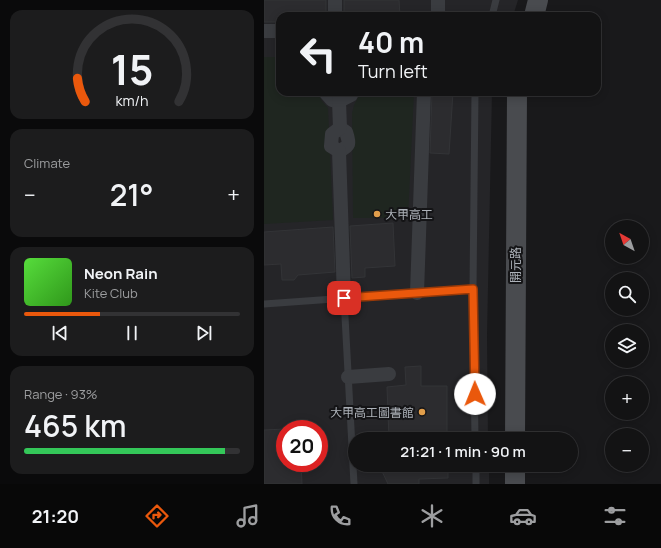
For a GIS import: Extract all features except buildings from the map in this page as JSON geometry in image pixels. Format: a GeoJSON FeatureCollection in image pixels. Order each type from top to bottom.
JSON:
{"type":"FeatureCollection","features":[{"type":"Feature","properties":{"kind":"street"},"geometry":{"type":"LineString","coordinates":[[335,0],[335,12]]}},
{"type":"Feature","properties":{"kind":"street"},"geometry":{"type":"LineString","coordinates":[[438,0],[438,12]]}},
{"type":"Feature","properties":{"kind":"street"},"geometry":{"type":"LineString","coordinates":[[535,12],[538,0]]}},
{"type":"Feature","properties":{"kind":"street"},"geometry":{"type":"LineString","coordinates":[[264,31],[276,31]]}},
{"type":"Feature","properties":{"kind":"street"},"geometry":{"type":"LineString","coordinates":[[329,96],[332,100],[339,101],[349,96]]}},
{"type":"Feature","properties":{"kind":"street"},"geometry":{"type":"LineString","coordinates":[[418,293],[424,96]]}},
{"type":"Feature","properties":{"kind":"street","name":"開元路"},"geometry":{"type":"LineString","coordinates":[[515,432],[517,96]]}},
{"type":"Feature","properties":{"kind":"street"},"geometry":{"type":"LineString","coordinates":[[339,101],[340,128],[332,134],[331,146],[339,151],[344,298]]}},
{"type":"Feature","properties":{"kind":"street"},"geometry":{"type":"LineString","coordinates":[[348,377],[389,374]]}},
{"type":"Feature","properties":{"kind":"street"},"geometry":{"type":"LineString","coordinates":[[515,472],[515,484]]}},
{"type":"Feature","properties":{"kind":"lane"},"geometry":{"type":"LineString","coordinates":[[493,12],[496,0]]}},
{"type":"Feature","properties":{"kind":"lane"},"geometry":{"type":"LineString","coordinates":[[475,96],[473,289],[475,432]]}},
{"type":"Feature","properties":{"kind":"lane"},"geometry":{"type":"LineString","coordinates":[[264,304],[473,289]]}},
{"type":"Feature","properties":{"kind":"lane"},"geometry":{"type":"LineString","coordinates":[[344,298],[354,484]]}},
{"type":"Feature","properties":{"kind":"lane"},"geometry":{"type":"LineString","coordinates":[[476,472],[476,484]]}},
{"type":"Feature","properties":{"kind":"shaded area","name":"大甲高工"},"geometry":{"type":"Polygon","coordinates":[[[264,0],[518,0],[514,12],[276,12],[276,96],[492,96],[487,336],[488,432],[348,432],[348,472],[489,472],[489,484],[264,484],[264,0]]]}},
{"type":"Feature","properties":{"kind":"shaded area"},"geometry":{"type":"Polygon","coordinates":[[[264,57],[276,57],[276,96],[319,96],[328,108],[333,220],[264,224],[264,57]]]}},
{"type":"Feature","properties":{"kind":"shaded area"},"geometry":{"type":"Polygon","coordinates":[[[359,96],[414,96],[408,218],[353,218],[352,113],[359,96]]]}},
{"type":"Feature","properties":{"kind":"place","name":"大甲高工"},"geometry":{"type":"Point","coordinates":[377,214]}},
{"type":"Feature","properties":{"kind":"place","name":"大甲高工圖書館"},"geometry":{"type":"Point","coordinates":[422,412]}},
{"type":"Feature","properties":{"kind":"route"},"geometry":{"type":"LineString","coordinates":[[344,298],[473,289],[475,394]]}}]}
